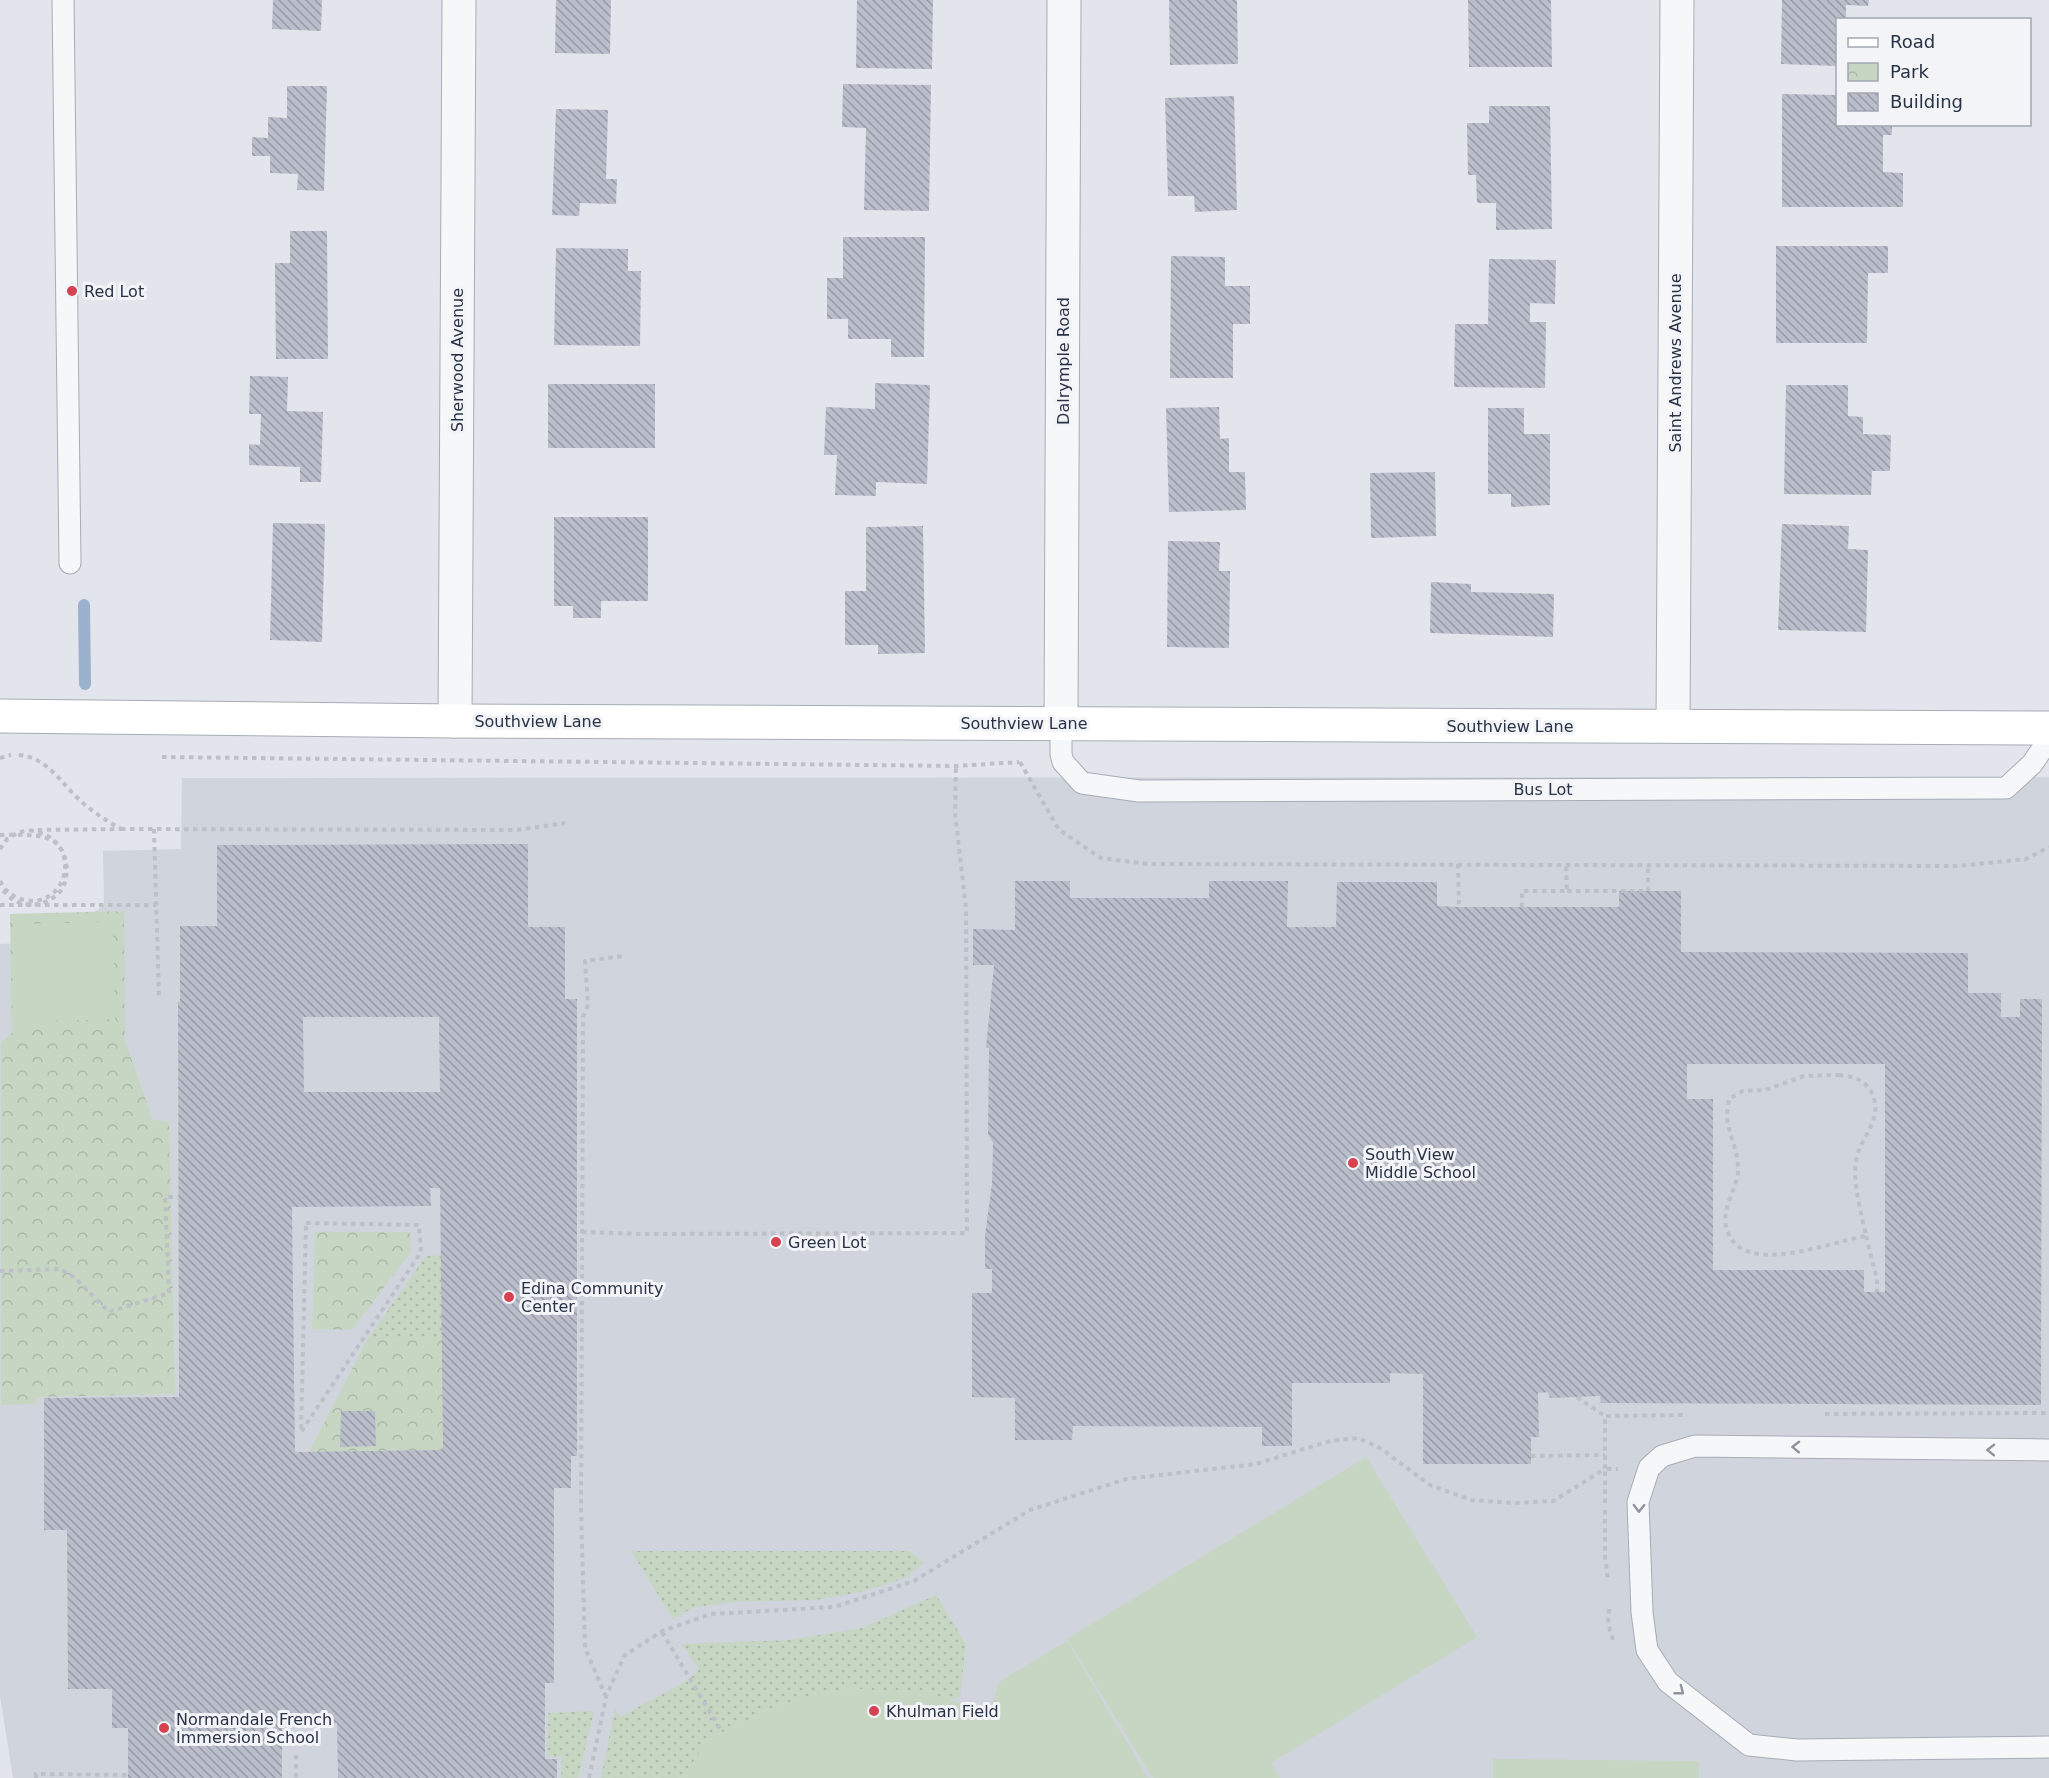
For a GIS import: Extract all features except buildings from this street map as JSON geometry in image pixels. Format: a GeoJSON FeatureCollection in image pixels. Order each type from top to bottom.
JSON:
{"type":"FeatureCollection","features":[{"type":"Feature","properties":{"kind":"street","name":"Sherwood Avenue"},"geometry":{"type":"LineString","coordinates":[[455,721],[459,0]]}},
{"type":"Feature","properties":{"kind":"street","name":"Dalrymple Road"},"geometry":{"type":"LineString","coordinates":[[1061,723],[1064,0]]}},
{"type":"Feature","properties":{"kind":"street","name":"Saint Andrews Avenue"},"geometry":{"type":"LineString","coordinates":[[1673,726],[1677,0]]}},
{"type":"Feature","properties":{"kind":"street","name":"Southview Lane"},"geometry":{"type":"LineString","coordinates":[[0,716],[455,721],[2049,728]]}},
{"type":"Feature","properties":{"kind":"lane"},"geometry":{"type":"LineString","coordinates":[[63,0],[70,563]]}},
{"type":"Feature","properties":{"kind":"lane","name":"Bus Lot"},"geometry":{"type":"LineString","coordinates":[[1061,723],[1063,762],[1082,783],[1138,791],[2006,788],[2032,764],[2049,739]]}},
{"type":"Feature","properties":{"kind":"lane"},"geometry":{"type":"LineString","coordinates":[[2049,1450],[1695,1446],[1662,1456],[1649,1468],[1638,1502],[1642,1612],[1647,1650],[1668,1682],[1749,1744],[1797,1750],[2049,1747]]}},
{"type":"Feature","properties":{"kind":"path"},"geometry":{"type":"LineString","coordinates":[[0,758],[6,755],[24,756],[37,760],[53,772],[100,817],[121,829]]}},
{"type":"Feature","properties":{"kind":"path"},"geometry":{"type":"LineString","coordinates":[[1020,762],[1059,830],[1101,858],[1148,864],[1958,866],[2026,859],[2049,847]]}},
{"type":"Feature","properties":{"kind":"path"},"geometry":{"type":"LineString","coordinates":[[582,1232],[644,1234],[967,1233],[966,909],[955,813],[956,766]]}},
{"type":"Feature","properties":{"kind":"path"},"geometry":{"type":"LineString","coordinates":[[0,849],[6,839],[20,832],[121,829],[517,830],[565,823]]}},
{"type":"Feature","properties":{"kind":"path"},"geometry":{"type":"LineString","coordinates":[[154,829],[159,998]]}},
{"type":"Feature","properties":{"kind":"path"},"geometry":{"type":"LineString","coordinates":[[0,849],[6,840],[19,833],[34,831],[50,837],[62,850],[66,866],[62,884],[50,896],[35,902],[18,898],[3,888],[0,882]]}},
{"type":"Feature","properties":{"kind":"path"},"geometry":{"type":"LineString","coordinates":[[0,836],[32,836],[52,840],[64,852],[66,869],[63,888],[52,900],[32,905],[13,900],[2,890],[0,882]]}},
{"type":"Feature","properties":{"kind":"path"},"geometry":{"type":"LineString","coordinates":[[1458,864],[1459,907]]}},
{"type":"Feature","properties":{"kind":"path"},"geometry":{"type":"LineString","coordinates":[[1566,864],[1567,891]]}},
{"type":"Feature","properties":{"kind":"path"},"geometry":{"type":"LineString","coordinates":[[1522,907],[1522,891],[1648,891],[1648,865]]}},
{"type":"Feature","properties":{"kind":"path"},"geometry":{"type":"LineString","coordinates":[[0,905],[156,905]]}},
{"type":"Feature","properties":{"kind":"path"},"geometry":{"type":"LineString","coordinates":[[606,1697],[585,1648],[582,1510],[583,1017],[588,1005],[585,961],[622,956]]}},
{"type":"Feature","properties":{"kind":"path"},"geometry":{"type":"LineString","coordinates":[[1866,1236],[1808,1250],[1774,1255],[1751,1254],[1736,1245],[1726,1229],[1726,1209],[1738,1172],[1737,1153],[1727,1117],[1729,1099],[1743,1091],[1766,1090],[1804,1076],[1839,1075],[1857,1078],[1869,1087],[1875,1101],[1874,1119],[1860,1144],[1855,1163],[1857,1191],[1877,1279],[1877,1292]]}},
{"type":"Feature","properties":{"kind":"path"},"geometry":{"type":"LineString","coordinates":[[0,1271],[60,1269],[74,1277],[108,1312],[169,1293],[165,1197],[178,1197]]}},
{"type":"Feature","properties":{"kind":"path"},"geometry":{"type":"LineString","coordinates":[[306,1223],[419,1225],[421,1252],[301,1432],[304,1328],[306,1235],[306,1223]]}},
{"type":"Feature","properties":{"kind":"path"},"geometry":{"type":"LineString","coordinates":[[1577,1397],[1605,1416],[1687,1415]]}},
{"type":"Feature","properties":{"kind":"path"},"geometry":{"type":"LineString","coordinates":[[1815,1414],[2049,1413]]}},
{"type":"Feature","properties":{"kind":"path"},"geometry":{"type":"LineString","coordinates":[[590,1778],[606,1697],[624,1656],[662,1631],[711,1614],[834,1607],[914,1581],[1030,1510],[1126,1479],[1256,1464],[1330,1441],[1358,1438],[1380,1448],[1430,1485],[1472,1500],[1515,1503],[1553,1501],[1605,1469],[1605,1416]]}},
{"type":"Feature","properties":{"kind":"path"},"geometry":{"type":"LineString","coordinates":[[1531,1456],[1605,1455]]}},
{"type":"Feature","properties":{"kind":"path"},"geometry":{"type":"LineString","coordinates":[[662,1631],[720,1729]]}},
{"type":"Feature","properties":{"kind":"path"},"geometry":{"type":"LineString","coordinates":[[296,1755],[296,1778]]}},
{"type":"Feature","properties":{"kind":"path"},"geometry":{"type":"LineString","coordinates":[[36,1778],[36,1774],[128,1775]]}},
{"type":"Feature","properties":{"kind":"shaded area"},"geometry":{"type":"Polygon","coordinates":[[[2049,777],[2049,1778],[13,1778],[0,1696],[0,944],[51,942],[104,905],[103,851],[181,849],[182,778],[2049,777]]]}},
{"type":"Feature","properties":{"kind":"green space"},"geometry":{"type":"Polygon","coordinates":[[[124,911],[125,1041],[153,1120],[169,1121],[175,1394],[37,1397],[36,1404],[1,1405],[1,1043],[12,1033],[10,914],[124,911]]]}},
{"type":"Feature","properties":{"kind":"green space"},"geometry":{"type":"Polygon","coordinates":[[[113,922],[115,1019],[16,1022],[14,924],[113,922]]]}},
{"type":"Feature","properties":{"kind":"green space"},"geometry":{"type":"Polygon","coordinates":[[[315,1232],[410,1232],[411,1252],[352,1330],[312,1329],[315,1232]]]}},
{"type":"Feature","properties":{"kind":"green space"},"geometry":{"type":"Polygon","coordinates":[[[441,1255],[442,1338],[367,1340],[426,1256],[441,1255]]]}},
{"type":"Feature","properties":{"kind":"green space"},"geometry":{"type":"Polygon","coordinates":[[[442,1338],[443,1450],[309,1452],[367,1340],[442,1338]]]}},
{"type":"Feature","properties":{"kind":"green space"},"geometry":{"type":"Polygon","coordinates":[[[1366,1457],[1477,1637],[1271,1763],[1280,1778],[1153,1778],[1067,1639],[1366,1457]]]}},
{"type":"Feature","properties":{"kind":"green space"},"geometry":{"type":"Polygon","coordinates":[[[631,1551],[909,1551],[924,1563],[905,1578],[861,1592],[816,1600],[732,1602],[695,1607],[673,1619],[631,1551]]]}},
{"type":"Feature","properties":{"kind":"green space"},"geometry":{"type":"Polygon","coordinates":[[[936,1595],[966,1644],[960,1697],[947,1700],[912,1690],[850,1688],[805,1697],[771,1708],[713,1737],[680,1778],[601,1778],[615,1708],[620,1717],[683,1683],[699,1670],[682,1644],[789,1640],[862,1628],[936,1595]]]}},
{"type":"Feature","properties":{"kind":"green space","name":"Khulman Field"},"geometry":{"type":"Polygon","coordinates":[[[1067,1641],[1148,1778],[680,1778],[713,1737],[771,1708],[805,1697],[850,1688],[912,1690],[968,1705],[989,1714],[999,1682],[1067,1641]]]}},
{"type":"Feature","properties":{"kind":"green space"},"geometry":{"type":"Polygon","coordinates":[[[594,1711],[578,1778],[561,1778],[562,1757],[547,1756],[548,1713],[594,1711]]]}},
{"type":"Feature","properties":{"kind":"green space"},"geometry":{"type":"Polygon","coordinates":[[[1493,1759],[1699,1761],[1699,1778],[1493,1778],[1493,1759]]]}},
{"type":"Feature","properties":{"kind":"waterway"},"geometry":{"type":"LineString","coordinates":[[84,605],[85,684]]}},
{"type":"Feature","properties":{"kind":"place","name":"Red Lot"},"geometry":{"type":"Point","coordinates":[72,291]}},
{"type":"Feature","properties":{"kind":"place","name":"South View Middle School"},"geometry":{"type":"Point","coordinates":[1353,1163]}},
{"type":"Feature","properties":{"kind":"place","name":"Green Lot"},"geometry":{"type":"Point","coordinates":[776,1242]}},
{"type":"Feature","properties":{"kind":"place","name":"Edina Community Center"},"geometry":{"type":"Point","coordinates":[509,1297]}},
{"type":"Feature","properties":{"kind":"place","name":"Khulman Field"},"geometry":{"type":"Point","coordinates":[874,1711]}},
{"type":"Feature","properties":{"kind":"place","name":"Normandale French Immersion School"},"geometry":{"type":"Point","coordinates":[164,1728]}}]}
